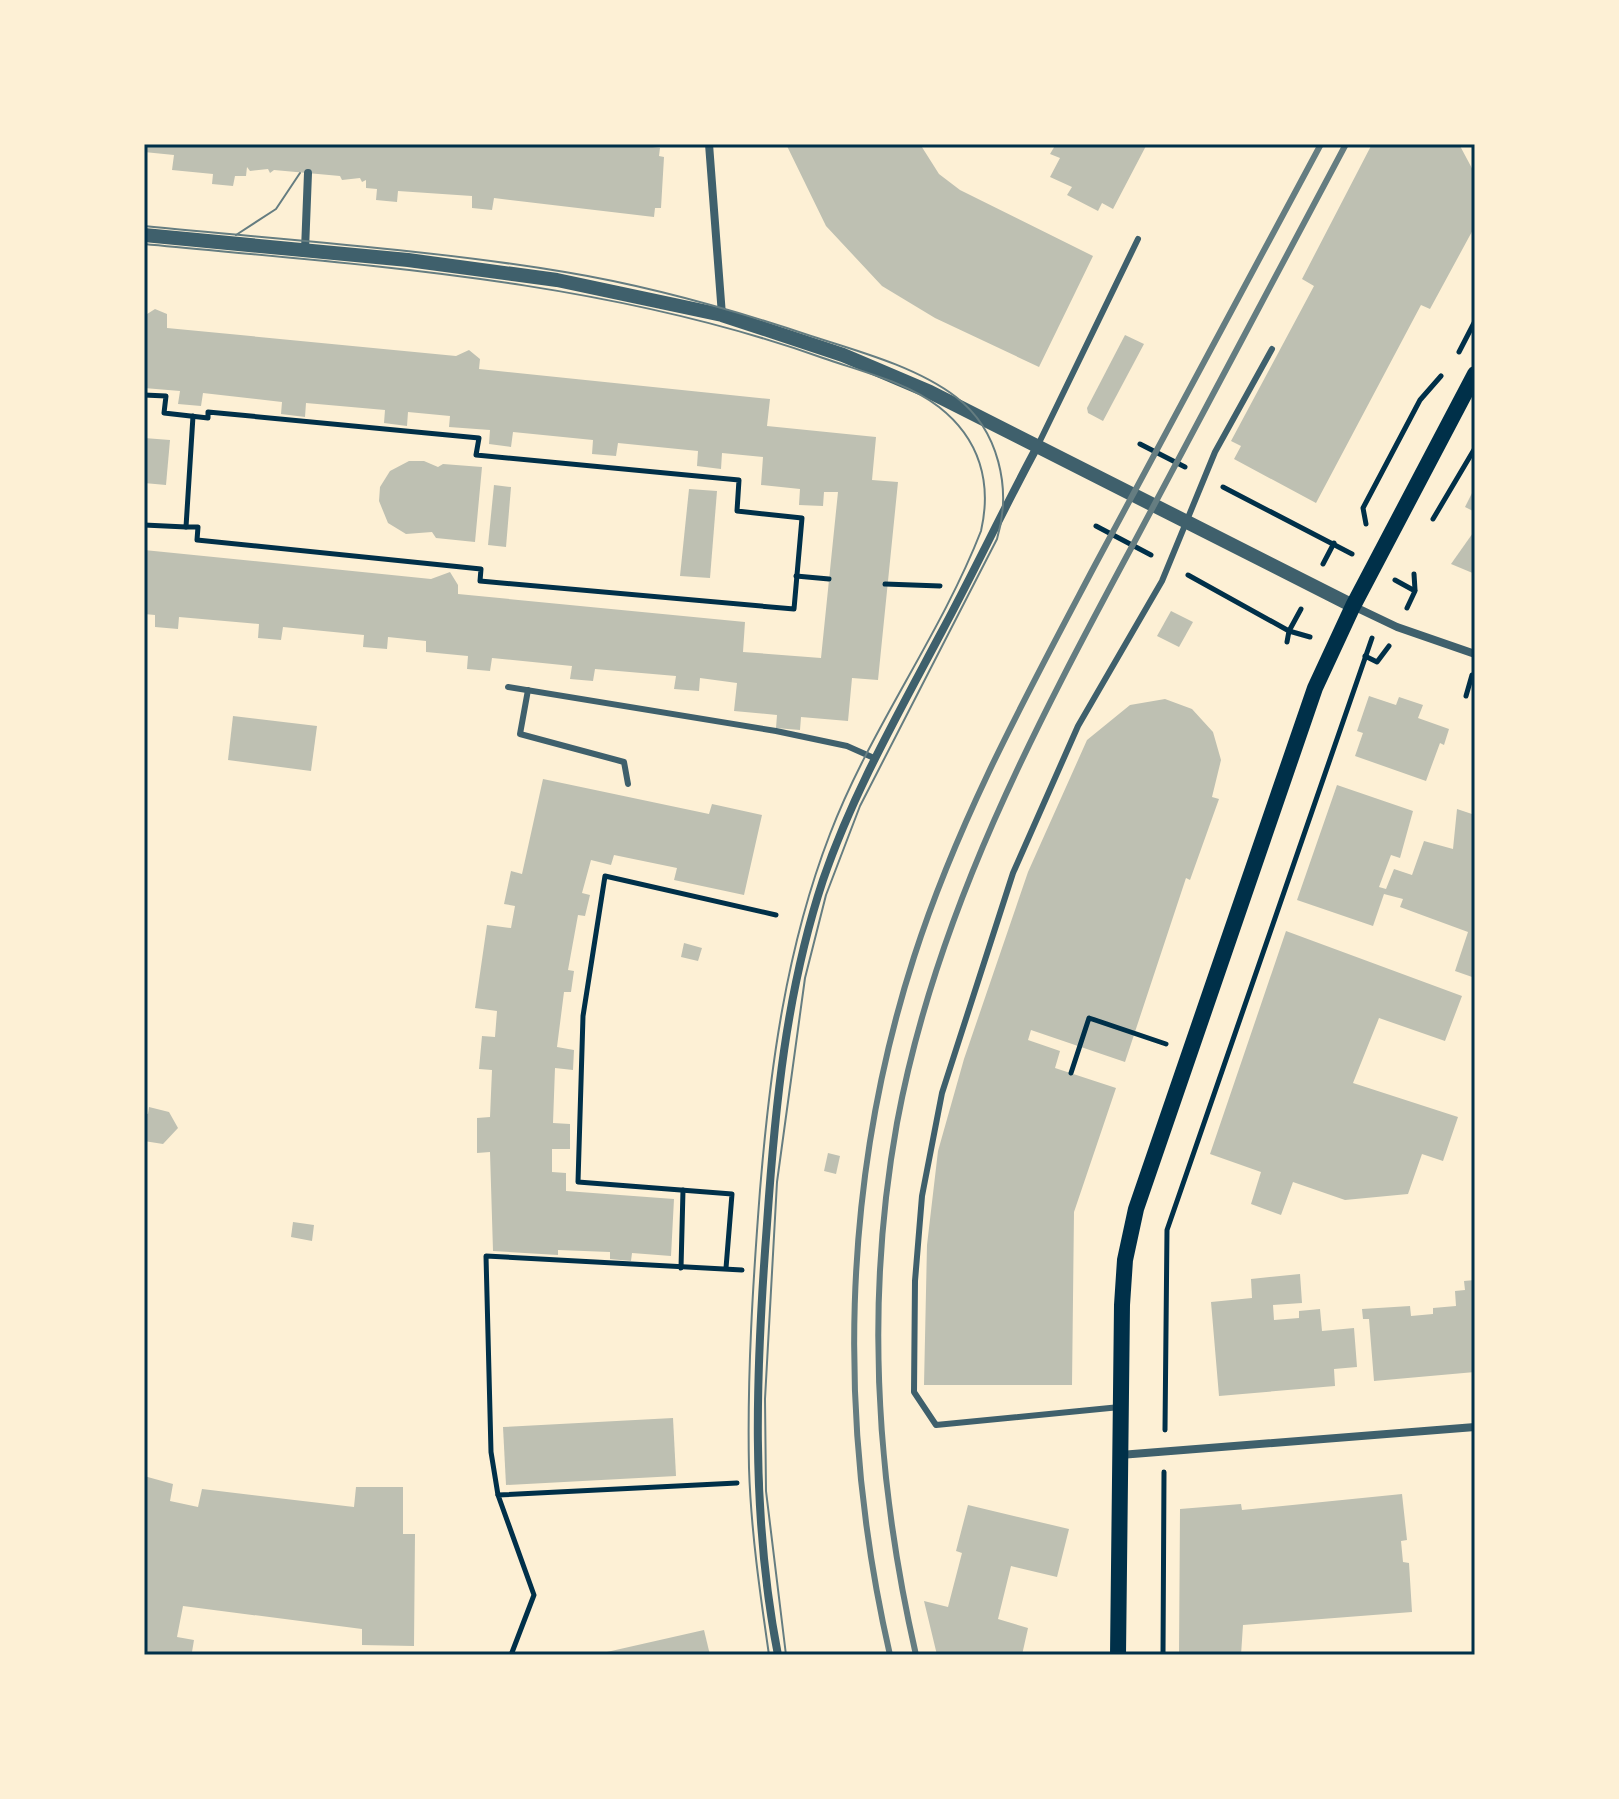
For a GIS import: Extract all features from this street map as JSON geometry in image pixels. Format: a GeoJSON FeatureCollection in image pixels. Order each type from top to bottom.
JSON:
{"type":"FeatureCollection","features":[{"type":"Feature","properties":{"kind":"main road"},"geometry":{"type":"LineString","coordinates":[[1118,1655],[1119,1455],[1125,1260],[1142,1186],[1303,720],[1353,606],[1475,374]]}},
{"type":"Feature","properties":{"kind":"street"},"geometry":{"type":"LineString","coordinates":[[709,144],[722,315]]}},
{"type":"Feature","properties":{"kind":"street"},"geometry":{"type":"LineString","coordinates":[[305,250],[308,173]]}},
{"type":"Feature","properties":{"kind":"street"},"geometry":{"type":"LineString","coordinates":[[144,235],[305,250],[557,280],[722,315],[843,355],[969,411],[1353,606],[1475,654]]}},
{"type":"Feature","properties":{"kind":"street"},"geometry":{"type":"LineString","coordinates":[[778,1655],[766,1576],[758,1484],[761,1292],[774,1126],[799,960],[820,891],[874,758],[1037,447]]}},
{"type":"Feature","properties":{"kind":"street"},"geometry":{"type":"LineString","coordinates":[[1119,1455],[1475,1427]]}},
{"type":"Feature","properties":{"kind":"lane"},"geometry":{"type":"LineString","coordinates":[[1037,447],[1138,239]]}},
{"type":"Feature","properties":{"kind":"lane"},"geometry":{"type":"LineString","coordinates":[[1120,1407],[936,1425],[914,1392],[915,1281],[922,1196],[942,1093],[1013,873],[1078,726],[1162,581],[1215,452],[1272,349]]}},
{"type":"Feature","properties":{"kind":"lane"},"geometry":{"type":"LineString","coordinates":[[508,687],[776,731],[847,746],[874,758]]}},
{"type":"Feature","properties":{"kind":"lane"},"geometry":{"type":"LineString","coordinates":[[528,690],[520,734],[624,762],[628,784]]}},
{"type":"Feature","properties":{"kind":"path"},"geometry":{"type":"LineString","coordinates":[[144,395],[166,396],[164,413],[208,418],[208,412],[479,438],[476,455],[739,480],[737,511],[802,518],[794,609],[480,581],[481,569],[197,540],[198,527],[144,525]]}},
{"type":"Feature","properties":{"kind":"path"},"geometry":{"type":"LineString","coordinates":[[186,527],[193,416]]}},
{"type":"Feature","properties":{"kind":"path"},"geometry":{"type":"LineString","coordinates":[[1140,444],[1197,473]]}},
{"type":"Feature","properties":{"kind":"path"},"geometry":{"type":"LineString","coordinates":[[1211,481],[1334,543]]}},
{"type":"Feature","properties":{"kind":"path"},"geometry":{"type":"LineString","coordinates":[[1414,574],[1415,591]]}},
{"type":"Feature","properties":{"kind":"path"},"geometry":{"type":"LineString","coordinates":[[796,576],[829,579]]}},
{"type":"Feature","properties":{"kind":"path"},"geometry":{"type":"LineString","coordinates":[[885,584],[965,587]]}},
{"type":"Feature","properties":{"kind":"path"},"geometry":{"type":"LineString","coordinates":[[1165,1433],[1167,1230],[1379,618]]}},
{"type":"Feature","properties":{"kind":"path"},"geometry":{"type":"LineString","coordinates":[[1278,624],[1289,631],[1287,642]]}},
{"type":"Feature","properties":{"kind":"path"},"geometry":{"type":"LineString","coordinates":[[1466,696],[1472,675]]}},
{"type":"Feature","properties":{"kind":"path"},"geometry":{"type":"LineString","coordinates":[[511,1655],[534,1595],[498,1495],[491,1452],[486,1256],[726,1268],[732,1194],[578,1182],[583,1016],[605,876],[776,915]]}},
{"type":"Feature","properties":{"kind":"path"},"geometry":{"type":"LineString","coordinates":[[1071,1073],[1089,1018],[1188,1051]]}},
{"type":"Feature","properties":{"kind":"path"},"geometry":{"type":"LineString","coordinates":[[681,1268],[683,1190]]}},
{"type":"Feature","properties":{"kind":"path"},"geometry":{"type":"LineString","coordinates":[[1163,1655],[1164,1473]]}},
{"type":"Feature","properties":{"kind":"path"},"geometry":{"type":"LineString","coordinates":[[498,1495],[758,1484]]}},
{"type":"Feature","properties":{"kind":"building"},"geometry":{"type":"Polygon","coordinates":[[[144,144],[629,144],[660,148],[659,156],[664,157],[661,208],[655,208],[654,217],[494,198],[492,210],[472,208],[472,196],[398,191],[397,202],[376,200],[377,189],[366,188],[366,180],[362,182],[360,178],[342,180],[340,176],[274,170],[270,173],[268,169],[250,171],[247,167],[246,176],[235,176],[233,186],[212,184],[213,174],[172,170],[174,155],[144,152],[144,144]]]}},
{"type":"Feature","properties":{"kind":"building"},"geometry":{"type":"Polygon","coordinates":[[[786,144],[920,144],[939,174],[960,190],[1093,256],[1039,367],[935,318],[882,286],[826,226],[786,144]]]}},
{"type":"Feature","properties":{"kind":"building"},"geometry":{"type":"Polygon","coordinates":[[[1056,144],[1147,144],[1113,209],[1102,203],[1098,211],[1067,195],[1072,187],[1050,177],[1060,158],[1050,154],[1056,144]]]}},
{"type":"Feature","properties":{"kind":"building"},"geometry":{"type":"Polygon","coordinates":[[[1372,144],[1459,144],[1475,174],[1475,226],[1430,309],[1421,305],[1316,503],[1234,459],[1241,446],[1231,441],[1314,286],[1302,279],[1372,144]]]}},
{"type":"Feature","properties":{"kind":"building"},"geometry":{"type":"Polygon","coordinates":[[[155,309],[167,314],[167,328],[456,356],[469,350],[480,359],[479,369],[770,399],[767,426],[876,437],[872,480],[898,482],[878,680],[852,678],[848,721],[801,717],[800,730],[776,728],[777,715],[734,711],[737,683],[700,678],[699,691],[674,689],[676,676],[595,669],[593,681],[570,679],[572,666],[492,658],[490,671],[467,669],[468,656],[426,652],[426,641],[388,637],[387,649],[363,647],[364,635],[283,627],[281,640],[258,638],[259,624],[179,617],[178,629],[155,627],[155,615],[144,614],[144,550],[431,579],[450,572],[458,585],[458,594],[745,622],[743,652],[821,658],[838,492],[824,492],[823,506],[799,505],[800,489],[761,485],[763,457],[722,453],[721,469],[697,466],[698,451],[618,443],[616,456],[592,454],[593,440],[513,432],[511,447],[489,444],[490,430],[449,427],[450,416],[408,412],[407,426],[384,423],[385,410],[306,403],[305,417],[281,414],[282,402],[203,393],[201,406],[178,404],[180,391],[144,388],[144,316],[155,309]]]}},
{"type":"Feature","properties":{"kind":"building"},"geometry":{"type":"Polygon","coordinates":[[[1125,335],[1144,344],[1103,421],[1088,413],[1087,408],[1125,335]]]}},
{"type":"Feature","properties":{"kind":"building"},"geometry":{"type":"Polygon","coordinates":[[[144,438],[170,440],[166,485],[144,483],[144,438]]]}},
{"type":"Feature","properties":{"kind":"building"},"geometry":{"type":"Polygon","coordinates":[[[409,461],[424,461],[438,467],[443,464],[482,467],[475,542],[436,538],[432,532],[406,534],[388,523],[379,501],[380,487],[390,471],[409,461]]]}},
{"type":"Feature","properties":{"kind":"building"},"geometry":{"type":"Polygon","coordinates":[[[494,485],[511,487],[506,547],[488,545],[494,485]]]}},
{"type":"Feature","properties":{"kind":"building"},"geometry":{"type":"Polygon","coordinates":[[[1475,487],[1475,512],[1465,507],[1475,487]]]}},
{"type":"Feature","properties":{"kind":"building"},"geometry":{"type":"Polygon","coordinates":[[[689,489],[717,491],[710,578],[680,576],[689,489]]]}},
{"type":"Feature","properties":{"kind":"building"},"geometry":{"type":"Polygon","coordinates":[[[1475,530],[1475,574],[1451,564],[1475,530]]]}},
{"type":"Feature","properties":{"kind":"building"},"geometry":{"type":"Polygon","coordinates":[[[1171,611],[1193,622],[1179,647],[1157,636],[1171,611]]]}},
{"type":"Feature","properties":{"kind":"building"},"geometry":{"type":"Polygon","coordinates":[[[1369,696],[1396,705],[1399,697],[1423,705],[1418,718],[1449,729],[1444,745],[1440,743],[1426,781],[1355,756],[1363,733],[1357,731],[1369,696]]]}},
{"type":"Feature","properties":{"kind":"building"},"geometry":{"type":"Polygon","coordinates":[[[1165,699],[1192,709],[1213,732],[1221,760],[1212,797],[1219,799],[1190,880],[1186,878],[1125,1062],[1031,1030],[1028,1040],[1060,1051],[1055,1068],[1116,1088],[1074,1212],[1072,1385],[924,1385],[927,1245],[938,1151],[964,1059],[1028,872],[1087,740],[1130,705],[1165,699]]]}},
{"type":"Feature","properties":{"kind":"building"},"geometry":{"type":"Polygon","coordinates":[[[233,716],[317,726],[311,771],[228,760],[233,716]]]}},
{"type":"Feature","properties":{"kind":"building"},"geometry":{"type":"Polygon","coordinates":[[[543,779],[709,814],[712,804],[762,815],[744,895],[674,880],[677,868],[614,855],[611,865],[591,860],[582,893],[590,895],[585,916],[578,915],[568,970],[574,971],[571,992],[564,992],[557,1047],[574,1050],[573,1070],[555,1068],[553,1123],[570,1124],[570,1149],[552,1149],[552,1172],[566,1173],[566,1191],[674,1199],[671,1256],[632,1253],[631,1261],[610,1259],[610,1252],[558,1250],[558,1255],[493,1251],[490,1152],[477,1153],[477,1118],[490,1117],[492,1070],[479,1069],[482,1036],[495,1037],[497,1011],[475,1008],[487,925],[511,928],[515,906],[504,904],[511,871],[522,874],[543,779]]]}},
{"type":"Feature","properties":{"kind":"building"},"geometry":{"type":"Polygon","coordinates":[[[1337,785],[1413,811],[1400,858],[1391,855],[1379,887],[1386,889],[1394,869],[1412,875],[1424,841],[1453,849],[1457,809],[1475,815],[1475,978],[1455,971],[1468,932],[1400,907],[1403,899],[1384,894],[1373,926],[1297,900],[1337,785]]]}},
{"type":"Feature","properties":{"kind":"building"},"geometry":{"type":"Polygon","coordinates":[[[1286,931],[1462,996],[1445,1041],[1379,1018],[1353,1083],[1458,1117],[1443,1161],[1422,1154],[1408,1194],[1345,1200],[1293,1182],[1281,1215],[1251,1204],[1261,1172],[1210,1154],[1286,931]]]}},
{"type":"Feature","properties":{"kind":"building"},"geometry":{"type":"Polygon","coordinates":[[[684,943],[702,948],[698,961],[681,957],[684,943]]]}},
{"type":"Feature","properties":{"kind":"building"},"geometry":{"type":"Polygon","coordinates":[[[149,1107],[169,1112],[178,1128],[163,1144],[144,1141],[144,1113],[148,1114],[149,1107]]]}},
{"type":"Feature","properties":{"kind":"building"},"geometry":{"type":"Polygon","coordinates":[[[828,1153],[840,1156],[836,1174],[824,1171],[828,1153]]]}},
{"type":"Feature","properties":{"kind":"building"},"geometry":{"type":"Polygon","coordinates":[[[293,1222],[314,1225],[312,1241],[291,1237],[293,1222]]]}},
{"type":"Feature","properties":{"kind":"building"},"geometry":{"type":"Polygon","coordinates":[[[1300,1274],[1302,1303],[1273,1305],[1274,1320],[1299,1318],[1299,1311],[1320,1309],[1322,1331],[1354,1328],[1357,1367],[1334,1369],[1335,1386],[1219,1396],[1211,1302],[1252,1298],[1251,1279],[1300,1274]]]}},
{"type":"Feature","properties":{"kind":"building"},"geometry":{"type":"Polygon","coordinates":[[[1475,1280],[1475,1372],[1374,1381],[1369,1319],[1363,1319],[1362,1309],[1410,1306],[1411,1316],[1433,1314],[1433,1308],[1456,1306],[1455,1291],[1465,1290],[1464,1281],[1475,1280]]]}},
{"type":"Feature","properties":{"kind":"building"},"geometry":{"type":"Polygon","coordinates":[[[673,1418],[676,1476],[506,1485],[503,1427],[673,1418]]]}},
{"type":"Feature","properties":{"kind":"building"},"geometry":{"type":"Polygon","coordinates":[[[144,1476],[173,1484],[170,1501],[198,1507],[202,1489],[354,1507],[356,1487],[403,1487],[403,1534],[415,1534],[414,1646],[362,1645],[362,1629],[183,1606],[177,1637],[194,1640],[192,1652],[201,1655],[144,1655],[144,1476]]]}},
{"type":"Feature","properties":{"kind":"building"},"geometry":{"type":"Polygon","coordinates":[[[1402,1494],[1407,1540],[1401,1541],[1403,1562],[1409,1563],[1412,1612],[1243,1625],[1241,1655],[1179,1655],[1180,1509],[1241,1504],[1242,1510],[1402,1494]]]}},
{"type":"Feature","properties":{"kind":"building"},"geometry":{"type":"Polygon","coordinates":[[[968,1505],[1069,1529],[1057,1577],[1011,1566],[998,1619],[1028,1628],[1022,1655],[937,1655],[924,1601],[948,1607],[962,1553],[956,1551],[968,1505]]]}},
{"type":"Feature","properties":{"kind":"building"},"geometry":{"type":"Polygon","coordinates":[[[704,1630],[710,1655],[598,1655],[598,1654],[704,1630]]]}},
{"type":"Feature","properties":{"kind":"tram line"},"geometry":{"type":"LineString","coordinates":[[236,235],[276,209],[300,173]]}},
{"type":"Feature","properties":{"kind":"tram line"},"geometry":{"type":"LineString","coordinates":[[144,226],[513,264],[628,284],[690,299],[867,354],[924,377],[956,397],[971,411],[992,443],[1002,481],[1003,500],[997,539],[860,806],[826,895],[805,978],[777,1182],[765,1399],[766,1491],[786,1655]]}},
{"type":"Feature","properties":{"kind":"tram line"},"geometry":{"type":"LineString","coordinates":[[144,244],[402,269],[572,293],[657,310],[740,332],[868,373],[913,391],[953,420],[964,433],[980,463],[985,496],[981,531],[946,608],[846,795],[815,877],[782,1009],[760,1190],[749,1398],[752,1515],[769,1655]]}},
{"type":"Feature","properties":{"kind":"railway"},"geometry":{"type":"LineString","coordinates":[[890,1655],[873,1568],[861,1480],[855,1392],[855,1304],[860,1217],[872,1129],[890,1043],[914,957],[951,856],[1019,710],[1321,144]]}},
{"type":"Feature","properties":{"kind":"railway"},"geometry":{"type":"LineString","coordinates":[[916,1655],[902,1589],[884,1456],[878,1323],[887,1190],[897,1123],[914,1045],[963,895],[1027,750],[1346,144]]}}]}
